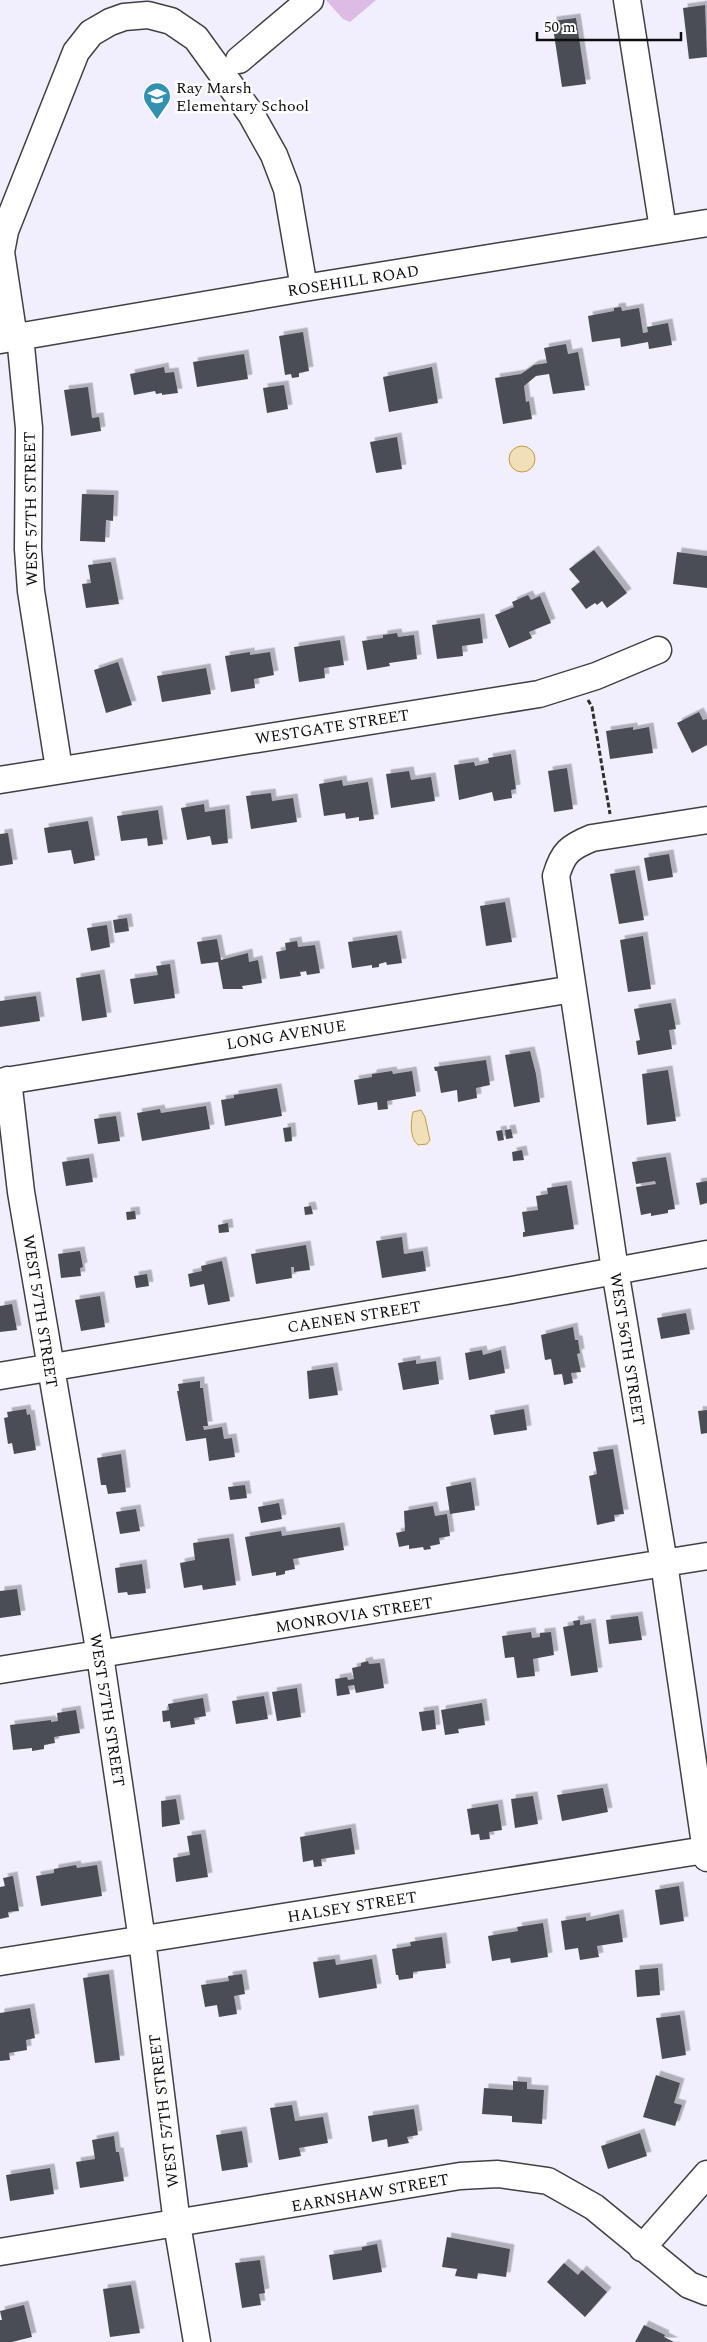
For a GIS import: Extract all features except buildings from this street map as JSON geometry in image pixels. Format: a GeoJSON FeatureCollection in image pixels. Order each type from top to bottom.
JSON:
{"type":"FeatureCollection","features":[{"type":"Feature","properties":{"kind":"street"},"geometry":{"type":"LineString","coordinates":[[239,60],[310,0]]}},
{"type":"Feature","properties":{"kind":"street"},"geometry":{"type":"LineString","coordinates":[[627,0],[663,229]]}},
{"type":"Feature","properties":{"kind":"street"},"geometry":{"type":"LineString","coordinates":[[1,252],[5,231],[76,52],[91,33],[110,22],[124,17],[148,15],[171,22],[196,38],[251,114],[274,156],[287,188],[304,288]]}},
{"type":"Feature","properties":{"kind":"street","name":"ROSEHILL ROAD"},"geometry":{"type":"LineString","coordinates":[[11,338],[304,288],[707,223]]}},
{"type":"Feature","properties":{"kind":"street","name":"WEST 57TH STREET"},"geometry":{"type":"LineString","coordinates":[[1,252],[11,338],[28,428],[28,549],[31,583],[59,769]]}},
{"type":"Feature","properties":{"kind":"street","name":"WESTGATE STREET"},"geometry":{"type":"LineString","coordinates":[[0,780],[59,769],[538,694],[596,676],[658,650]]}},
{"type":"Feature","properties":{"kind":"street"},"geometry":{"type":"LineString","coordinates":[[606,836],[707,820]]}},
{"type":"Feature","properties":{"kind":"street","name":"WEST 56TH STREET"},"geometry":{"type":"LineString","coordinates":[[606,836],[592,838],[575,845],[562,858],[556,876],[615,1270],[664,1563],[706,1854]]}},
{"type":"Feature","properties":{"kind":"street","name":"LONG AVENUE"},"geometry":{"type":"LineString","coordinates":[[4,1081],[573,988]]}},
{"type":"Feature","properties":{"kind":"street","name":"WEST 57TH STREET"},"geometry":{"type":"LineString","coordinates":[[4,1081],[50,1368],[100,1655],[142,1940],[177,2224],[197,2342]]}},
{"type":"Feature","properties":{"kind":"street","name":"CAENEN STREET"},"geometry":{"type":"LineString","coordinates":[[0,1376],[707,1254]]}},
{"type":"Feature","properties":{"kind":"street","name":"MONROVIA STREET"},"geometry":{"type":"LineString","coordinates":[[0,1670],[707,1556]]}},
{"type":"Feature","properties":{"kind":"street","name":"HALSEY STREET"},"geometry":{"type":"LineString","coordinates":[[0,1962],[706,1854]]}},
{"type":"Feature","properties":{"kind":"street","name":"EARNSHAW STREET"},"geometry":{"type":"LineString","coordinates":[[0,2252],[460,2176],[498,2174],[548,2181],[594,2207],[689,2285],[707,2292]]}},
{"type":"Feature","properties":{"kind":"street"},"geometry":{"type":"LineString","coordinates":[[642,2248],[707,2174]]}},
{"type":"Feature","properties":{"kind":"path"},"geometry":{"type":"LineString","coordinates":[[586,696],[592,707],[611,821],[606,836]]}},
{"type":"Feature","properties":{"kind":"shaded area"},"geometry":{"type":"Polygon","coordinates":[[[326,0],[376,0],[350,22],[343,19],[326,0]]]}},
{"type":"Feature","properties":{"kind":"shaded area"},"geometry":{"type":"Polygon","coordinates":[[[522,446],[531,450],[535,459],[531,468],[522,472],[513,468],[509,459],[513,450],[522,446]]]}},
{"type":"Feature","properties":{"kind":"shaded area"},"geometry":{"type":"Polygon","coordinates":[[[421,1110],[425,1117],[430,1140],[427,1144],[418,1145],[413,1138],[411,1129],[413,1112],[421,1110]]]}},
{"type":"Feature","properties":{"kind":"place","name":"Ray Marsh Elementary School"},"geometry":{"type":"Point","coordinates":[157,120]}}]}
